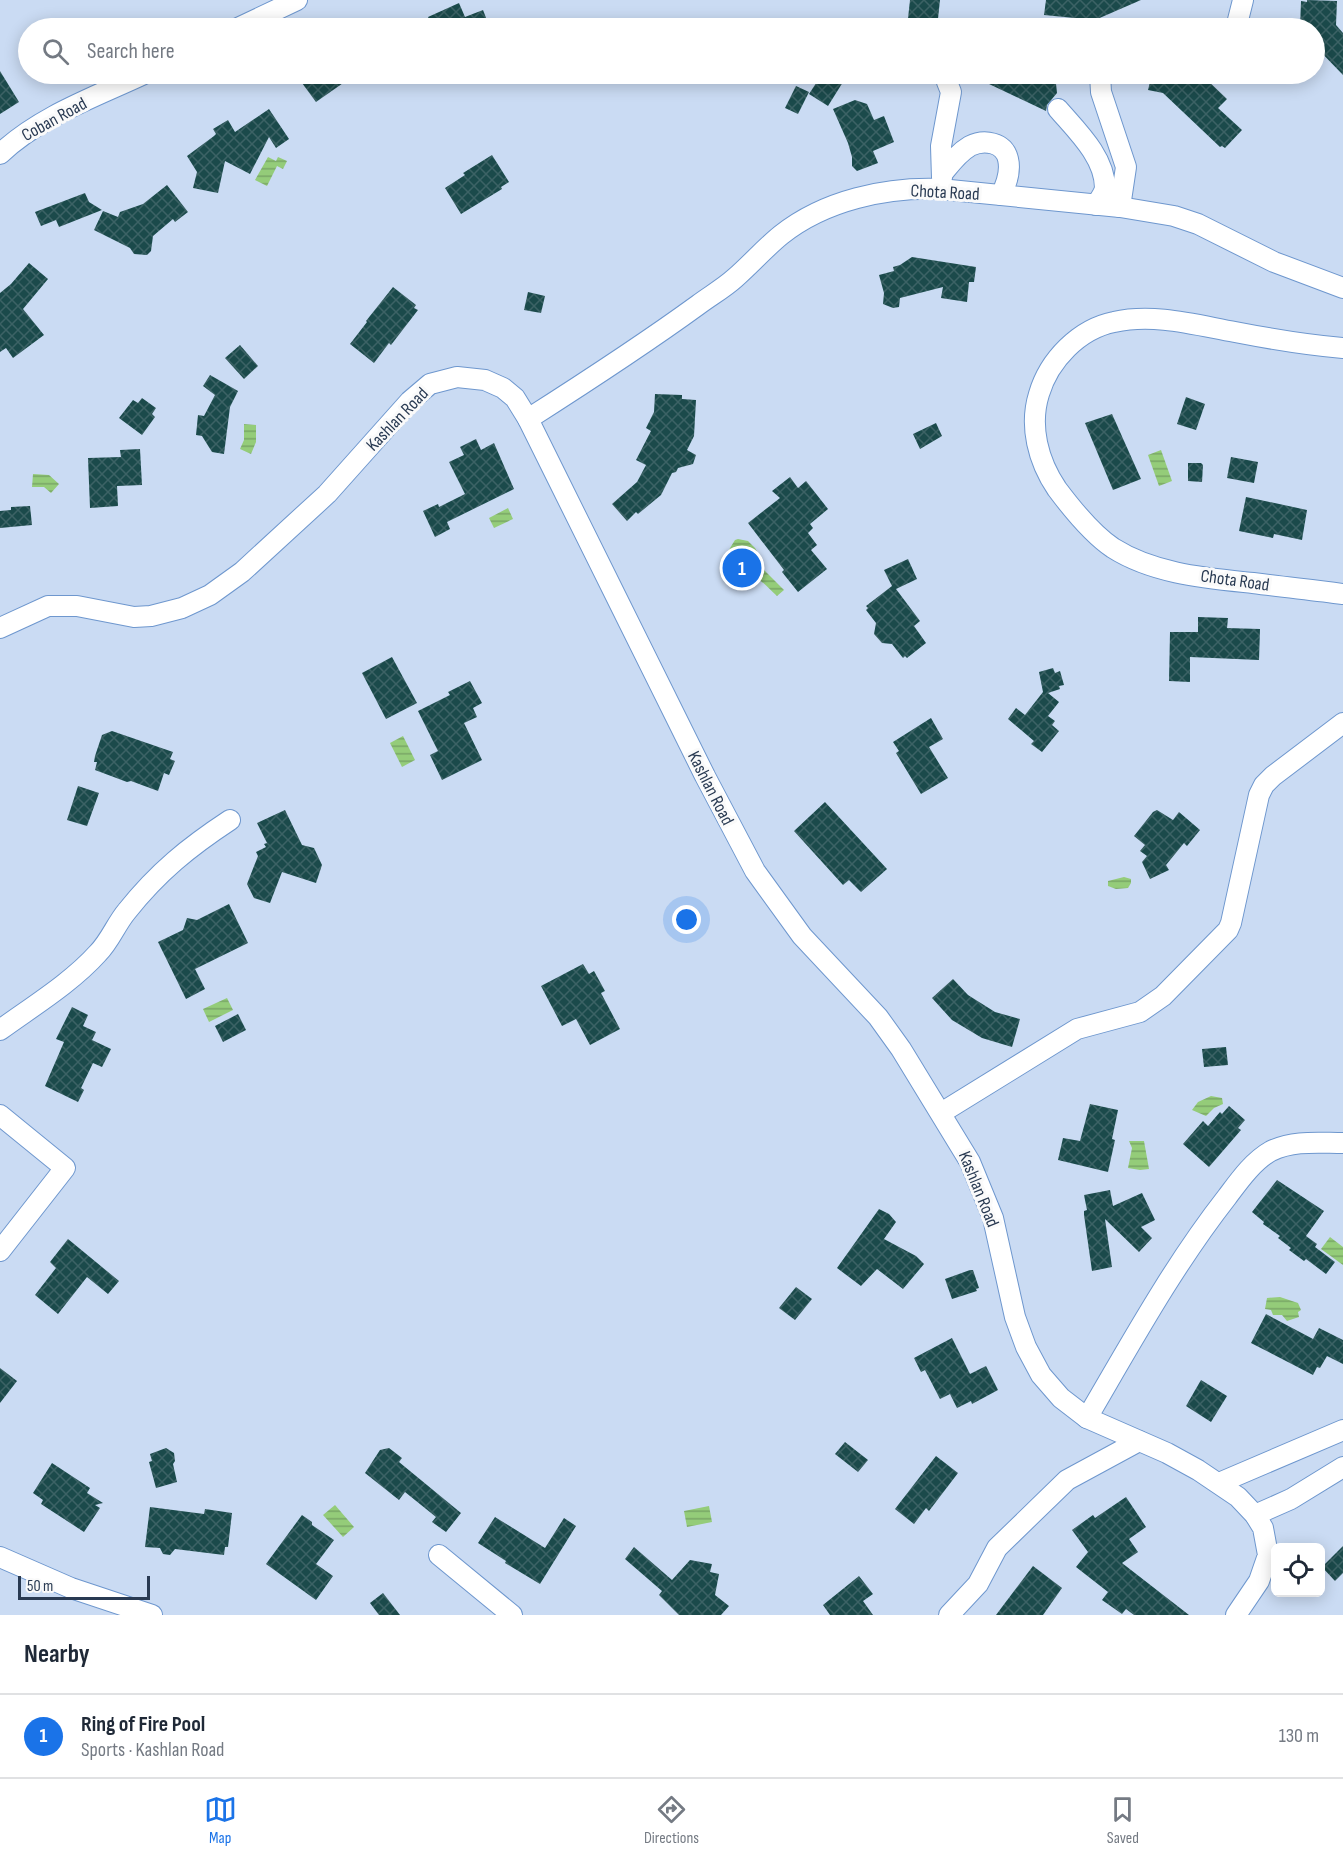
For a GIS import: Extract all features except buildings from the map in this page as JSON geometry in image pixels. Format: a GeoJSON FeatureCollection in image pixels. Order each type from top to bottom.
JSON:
{"type":"FeatureCollection","features":[{"type":"Feature","properties":{"kind":"street"},"geometry":{"type":"LineString","coordinates":[[259,18],[297,0]]}},
{"type":"Feature","properties":{"kind":"street"},"geometry":{"type":"LineString","coordinates":[[1238,18],[1243,0]]}},
{"type":"Feature","properties":{"kind":"street","name":"Coban Road"},"geometry":{"type":"LineString","coordinates":[[0,154],[27,131],[123,84]]}},
{"type":"Feature","properties":{"kind":"street"},"geometry":{"type":"LineString","coordinates":[[942,181],[941,146],[951,92],[947,84]]}},
{"type":"Feature","properties":{"kind":"street"},"geometry":{"type":"LineString","coordinates":[[1101,84],[1101,92],[1126,167],[1120,207]]}},
{"type":"Feature","properties":{"kind":"street"},"geometry":{"type":"LineString","coordinates":[[1058,109],[1095,157],[1102,174],[1105,188],[1096,205]]}},
{"type":"Feature","properties":{"kind":"street"},"geometry":{"type":"LineString","coordinates":[[942,181],[957,155],[979,143],[993,143],[1005,151],[1008,159],[1009,172],[1001,195]]}},
{"type":"Feature","properties":{"kind":"street","name":"Chota Road"},"geometry":{"type":"LineString","coordinates":[[528,419],[641,346],[734,279],[796,224],[855,199],[942,181],[1001,195],[1120,207],[1173,216],[1198,224],[1274,262],[1343,288]]}},
{"type":"Feature","properties":{"kind":"street","name":"Chota Road"},"geometry":{"type":"LineString","coordinates":[[1343,348],[1299,344],[1159,319],[1115,321],[1086,333],[1074,342],[1053,365],[1039,393],[1035,424],[1040,453],[1046,471],[1055,486],[1099,536],[1114,548],[1145,564],[1164,570],[1343,594]]}},
{"type":"Feature","properties":{"kind":"street","name":"Kashlan Road"},"geometry":{"type":"LineString","coordinates":[[0,628],[48,606],[77,606],[134,617],[151,616],[182,608],[210,595],[242,572],[327,494],[410,401],[430,384],[457,377],[485,380],[503,388],[515,398],[528,419],[705,776],[755,871],[802,936],[878,1017],[901,1049],[970,1162],[986,1199],[997,1233],[1015,1317],[1041,1375],[1061,1398],[1087,1418],[1167,1452],[1219,1483],[1246,1504],[1263,1528],[1268,1555],[1259,1581],[1236,1615]]}},
{"type":"Feature","properties":{"kind":"street"},"geometry":{"type":"LineString","coordinates":[[941,1113],[1077,1029],[1140,1011],[1163,996],[1228,930],[1259,795],[1264,785],[1343,723]]}},
{"type":"Feature","properties":{"kind":"street"},"geometry":{"type":"LineString","coordinates":[[0,1030],[71,977],[99,952],[118,921],[176,858],[230,820]]}},
{"type":"Feature","properties":{"kind":"street"},"geometry":{"type":"LineString","coordinates":[[0,1116],[65,1168],[0,1251]]}},
{"type":"Feature","properties":{"kind":"street"},"geometry":{"type":"LineString","coordinates":[[1087,1418],[1153,1305],[1208,1221],[1246,1173],[1268,1153],[1289,1143],[1343,1143]]}},
{"type":"Feature","properties":{"kind":"street"},"geometry":{"type":"LineString","coordinates":[[1219,1483],[1343,1430]]}},
{"type":"Feature","properties":{"kind":"street"},"geometry":{"type":"LineString","coordinates":[[949,1615],[978,1584],[997,1548],[1067,1480],[1139,1441]]}},
{"type":"Feature","properties":{"kind":"street"},"geometry":{"type":"LineString","coordinates":[[1255,1515],[1291,1499],[1343,1467]]}},
{"type":"Feature","properties":{"kind":"street"},"geometry":{"type":"LineString","coordinates":[[439,1555],[512,1615]]}},
{"type":"Feature","properties":{"kind":"street"},"geometry":{"type":"LineString","coordinates":[[0,1557],[71,1588],[152,1615]]}},
{"type":"Feature","properties":{"kind":"shaded area"},"geometry":{"type":"Polygon","coordinates":[[[268,157],[276,161],[278,157],[287,161],[283,169],[277,166],[267,186],[255,180],[268,157]]]}},
{"type":"Feature","properties":{"kind":"shaded area"},"geometry":{"type":"Polygon","coordinates":[[[244,424],[256,425],[256,442],[251,454],[240,449],[244,440],[244,424]]]}},
{"type":"Feature","properties":{"kind":"shaded area"},"geometry":{"type":"Polygon","coordinates":[[[1161,450],[1172,481],[1159,486],[1148,455],[1161,450]]]}},
{"type":"Feature","properties":{"kind":"shaded area"},"geometry":{"type":"Polygon","coordinates":[[[33,474],[49,475],[59,484],[51,493],[44,487],[32,487],[33,474]]]}},
{"type":"Feature","properties":{"kind":"shaded area"},"geometry":{"type":"Polygon","coordinates":[[[508,508],[513,519],[494,528],[489,518],[508,508]]]}},
{"type":"Feature","properties":{"kind":"shaded area"},"geometry":{"type":"Polygon","coordinates":[[[735,540],[748,541],[755,548],[761,559],[760,566],[784,590],[777,596],[752,575],[732,576],[725,573],[726,556],[735,540]]]}},
{"type":"Feature","properties":{"kind":"shaded area"},"geometry":{"type":"Polygon","coordinates":[[[403,736],[415,760],[402,767],[390,743],[403,736]]]}},
{"type":"Feature","properties":{"kind":"shaded area"},"geometry":{"type":"Polygon","coordinates":[[[1124,877],[1131,879],[1128,888],[1116,889],[1108,886],[1108,881],[1124,877]]]}},
{"type":"Feature","properties":{"kind":"shaded area"},"geometry":{"type":"Polygon","coordinates":[[[227,998],[233,1010],[209,1022],[203,1009],[227,998]]]}},
{"type":"Feature","properties":{"kind":"shaded area"},"geometry":{"type":"Polygon","coordinates":[[[1211,1096],[1222,1098],[1223,1104],[1214,1108],[1206,1116],[1192,1110],[1198,1102],[1211,1096]]]}},
{"type":"Feature","properties":{"kind":"shaded area"},"geometry":{"type":"Polygon","coordinates":[[[1129,1141],[1144,1141],[1149,1169],[1128,1168],[1132,1148],[1129,1141]]]}},
{"type":"Feature","properties":{"kind":"shaded area"},"geometry":{"type":"Polygon","coordinates":[[[1330,1237],[1343,1247],[1343,1265],[1321,1249],[1330,1237]]]}},
{"type":"Feature","properties":{"kind":"shaded area"},"geometry":{"type":"Polygon","coordinates":[[[1280,1297],[1298,1303],[1301,1310],[1298,1312],[1299,1317],[1287,1321],[1282,1315],[1273,1315],[1271,1310],[1265,1309],[1267,1298],[1280,1297]]]}},
{"type":"Feature","properties":{"kind":"shaded area"},"geometry":{"type":"Polygon","coordinates":[[[335,1505],[354,1527],[343,1537],[323,1515],[335,1505]]]}},
{"type":"Feature","properties":{"kind":"shaded area"},"geometry":{"type":"Polygon","coordinates":[[[709,1506],[712,1522],[687,1527],[684,1511],[709,1506]]]}},
{"type":"Feature","properties":{"kind":"place","name":"Ring of Fire Pool"},"geometry":{"type":"Point","coordinates":[742,568]}}]}
